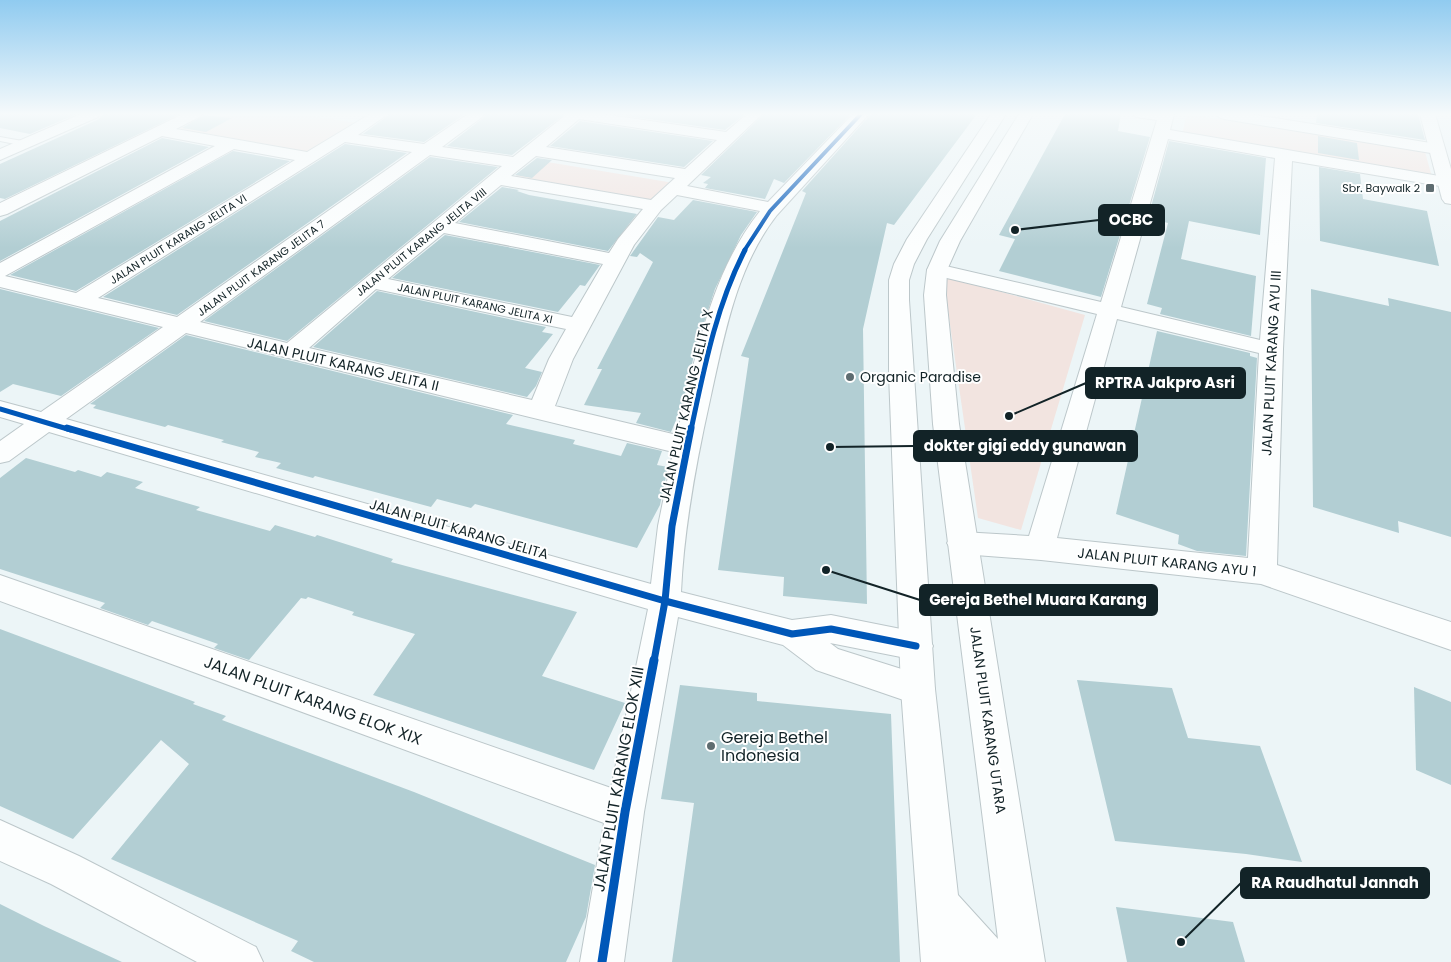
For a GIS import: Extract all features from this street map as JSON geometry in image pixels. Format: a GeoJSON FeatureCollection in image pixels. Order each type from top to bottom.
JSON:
{"type":"FeatureCollection","features":[{"type":"Feature","properties":{"kind":"street"},"geometry":{"type":"LineString","coordinates":[[0,210],[104,159]]}},
{"type":"Feature","properties":{"kind":"street"},"geometry":{"type":"LineString","coordinates":[[0,271],[203,159]]}},
{"type":"Feature","properties":{"kind":"street","name":"JALAN PLUIT KARANG JELITA VI"},"geometry":{"type":"LineString","coordinates":[[78,301],[305,159]]}},
{"type":"Feature","properties":{"kind":"street","name":"JALAN PLUIT KARANG JELITA 7"},"geometry":{"type":"LineString","coordinates":[[0,454],[414,159]]}},
{"type":"Feature","properties":{"kind":"street"},"geometry":{"type":"LineString","coordinates":[[488,159],[516,163]]}},
{"type":"Feature","properties":{"kind":"street","name":"JALAN PLUIT KARANG JELITA VIII"},"geometry":{"type":"LineString","coordinates":[[290,352],[521,159]]}},
{"type":"Feature","properties":{"kind":"street"},"geometry":{"type":"LineString","coordinates":[[587,159],[688,175]]}},
{"type":"Feature","properties":{"kind":"street"},"geometry":{"type":"LineString","coordinates":[[541,410],[561,360],[625,243],[655,206],[705,159]]}},
{"type":"Feature","properties":{"kind":"street","name":"JALAN PLUIT KARANG JELITA X"},"geometry":{"type":"LineString","coordinates":[[665,601],[667,566],[687,446],[711,342],[729,283],[746,247],[773,208],[819,159]]}},
{"type":"Feature","properties":{"kind":"street","name":"JALAN PLUIT KARANG UTARA"},"geometry":{"type":"LineString","coordinates":[[982,159],[937,270],[935,295],[946,424],[1023,962]]}},
{"type":"Feature","properties":{"kind":"street","name":"JALAN PLUIT KARANG UTARA"},"geometry":{"type":"LineString","coordinates":[[944,962],[918,689],[901,374],[899,280],[904,264],[917,239],[985,159]]}},
{"type":"Feature","properties":{"kind":"street"},"geometry":{"type":"LineString","coordinates":[[1041,548],[1045,526],[1154,159]]}},
{"type":"Feature","properties":{"kind":"street","name":"JALAN PLUIT KARANG AYU III"},"geometry":{"type":"LineString","coordinates":[[1262,572],[1271,349],[1284,159]]}},
{"type":"Feature","properties":{"kind":"street"},"geometry":{"type":"LineString","coordinates":[[1307,159],[1446,182]]}},
{"type":"Feature","properties":{"kind":"street"},"geometry":{"type":"LineString","coordinates":[[1440,159],[1451,199]]}},
{"type":"Feature","properties":{"kind":"street"},"geometry":{"type":"LineString","coordinates":[[498,179],[655,206]]}},
{"type":"Feature","properties":{"kind":"street"},"geometry":{"type":"LineString","coordinates":[[673,189],[773,208]]}},
{"type":"Feature","properties":{"kind":"street"},"geometry":{"type":"LineString","coordinates":[[440,226],[615,260]]}},
{"type":"Feature","properties":{"kind":"street"},"geometry":{"type":"LineString","coordinates":[[937,270],[1271,349]]}},
{"type":"Feature","properties":{"kind":"street","name":"JALAN PLUIT KARANG JELITA II"},"geometry":{"type":"LineString","coordinates":[[0,281],[687,446]]}},
{"type":"Feature","properties":{"kind":"street","name":"JALAN PLUIT KARANG JELITA XI"},"geometry":{"type":"LineString","coordinates":[[372,282],[579,325]]}},
{"type":"Feature","properties":{"kind":"street","name":"JALAN PLUIT KARANG JELITA"},"geometry":{"type":"LineString","coordinates":[[0,409],[665,601],[792,634],[831,630],[916,646]]}},
{"type":"Feature","properties":{"kind":"street","name":"JALAN PLUIT KARANG AYU 1"},"geometry":{"type":"LineString","coordinates":[[962,543],[1041,548],[1262,572],[1451,636]]}},
{"type":"Feature","properties":{"kind":"street","name":"JALAN PLUIT KARANG ELOK XIX"},"geometry":{"type":"LineString","coordinates":[[4,593],[625,812]]}},
{"type":"Feature","properties":{"kind":"street","name":"JALAN PLUIT KARANG ELOK XIII"},"geometry":{"type":"LineString","coordinates":[[602,962],[625,812],[665,601]]}},
{"type":"Feature","properties":{"kind":"street","name":"JALAN PLUIT KARANG JELITA"},"geometry":{"type":"LineString","coordinates":[[792,634],[828,660],[918,689]]}},
{"type":"Feature","properties":{"kind":"street"},"geometry":{"type":"LineString","coordinates":[[0,840],[65,870],[241,962]]}},
{"type":"Feature","properties":{"kind":"street"},"geometry":{"type":"LineString","coordinates":[[939,906],[990,962]]}},
{"type":"Feature","properties":{"kind":"shaded area"},"geometry":{"type":"Polygon","coordinates":[[[1327,159],[1427,159],[1432,177],[1327,159]]]}},
{"type":"Feature","properties":{"kind":"shaded area"},"geometry":{"type":"Polygon","coordinates":[[[535,160],[674,183],[651,210],[506,184],[535,160]]]}},
{"type":"Feature","properties":{"kind":"shaded area"},"geometry":{"type":"Polygon","coordinates":[[[943,276],[1085,315],[1021,530],[978,518],[943,276]]]}},
{"type":"Feature","properties":{"kind":"building"},"geometry":{"type":"Polygon","coordinates":[[[11,159],[88,159],[5,199],[0,198],[0,164],[11,159]]]}},
{"type":"Feature","properties":{"kind":"building"},"geometry":{"type":"Polygon","coordinates":[[[121,159],[187,159],[0,261],[0,221],[121,159]]]}},
{"type":"Feature","properties":{"kind":"building"},"geometry":{"type":"Polygon","coordinates":[[[219,159],[278,159],[290,161],[76,291],[10,275],[219,159]]]}},
{"type":"Feature","properties":{"kind":"building"},"geometry":{"type":"Polygon","coordinates":[[[321,159],[399,159],[177,315],[103,297],[321,159]]]}},
{"type":"Feature","properties":{"kind":"building"},"geometry":{"type":"Polygon","coordinates":[[[427,159],[443,159],[498,167],[287,341],[204,321],[427,159]]]}},
{"type":"Feature","properties":{"kind":"building"},"geometry":{"type":"Polygon","coordinates":[[[536,159],[552,160],[532,178],[515,175],[536,159]]]}},
{"type":"Feature","properties":{"kind":"building"},"geometry":{"type":"Polygon","coordinates":[[[632,159],[693,159],[684,167],[632,159]]]}},
{"type":"Feature","properties":{"kind":"building"},"geometry":{"type":"Polygon","coordinates":[[[718,159],[807,159],[784,183],[774,179],[765,199],[705,188],[708,184],[703,183],[711,177],[701,175],[718,159]]]}},
{"type":"Feature","properties":{"kind":"building"},"geometry":{"type":"Polygon","coordinates":[[[831,159],[943,159],[894,225],[887,223],[863,329],[867,604],[783,596],[784,577],[718,570],[749,358],[741,356],[806,193],[802,191],[831,159]]]}},
{"type":"Feature","properties":{"kind":"building"},"geometry":{"type":"Polygon","coordinates":[[[1041,159],[1143,159],[1101,297],[999,271],[1015,239],[999,235],[1041,159]]]}},
{"type":"Feature","properties":{"kind":"building"},"geometry":{"type":"Polygon","coordinates":[[[1164,159],[1266,159],[1260,235],[1189,221],[1181,259],[1256,276],[1251,336],[1160,314],[1162,308],[1147,304],[1168,223],[1148,218],[1164,159]]]}},
{"type":"Feature","properties":{"kind":"building"},"geometry":{"type":"Polygon","coordinates":[[[1319,167],[1360,174],[1363,199],[1427,211],[1439,266],[1320,241],[1319,167]]]}},
{"type":"Feature","properties":{"kind":"building"},"geometry":{"type":"Polygon","coordinates":[[[502,187],[519,190],[517,191],[529,195],[637,214],[608,251],[459,222],[502,187]]]}},
{"type":"Feature","properties":{"kind":"building"},"geometry":{"type":"Polygon","coordinates":[[[693,200],[757,212],[741,235],[715,289],[696,347],[682,406],[671,432],[636,423],[641,413],[584,405],[602,369],[597,369],[653,262],[640,253],[637,257],[630,256],[658,217],[674,220],[693,200]]]}},
{"type":"Feature","properties":{"kind":"building"},"geometry":{"type":"Polygon","coordinates":[[[445,235],[600,265],[585,286],[580,285],[558,312],[392,278],[445,235]]]}},
{"type":"Feature","properties":{"kind":"building"},"geometry":{"type":"Polygon","coordinates":[[[0,289],[159,328],[61,396],[13,384],[0,392],[0,289]]]}},
{"type":"Feature","properties":{"kind":"building"},"geometry":{"type":"Polygon","coordinates":[[[1311,289],[1389,306],[1388,298],[1451,312],[1451,537],[1398,521],[1399,533],[1313,507],[1311,289]]]}},
{"type":"Feature","properties":{"kind":"building"},"geometry":{"type":"Polygon","coordinates":[[[377,291],[546,327],[542,332],[553,334],[525,368],[542,372],[536,386],[527,397],[313,347],[377,291]]]}},
{"type":"Feature","properties":{"kind":"building"},"geometry":{"type":"Polygon","coordinates":[[[1157,331],[1250,353],[1250,356],[1257,358],[1246,556],[1197,551],[1178,544],[1179,535],[1116,514],[1157,331]]]}},
{"type":"Feature","properties":{"kind":"building"},"geometry":{"type":"Polygon","coordinates":[[[186,335],[513,415],[506,424],[575,440],[573,444],[621,456],[627,443],[662,451],[657,465],[668,467],[660,505],[637,548],[475,504],[471,508],[437,499],[431,507],[315,476],[313,478],[276,468],[281,463],[255,457],[259,452],[221,442],[224,440],[93,408],[96,405],[90,404],[186,335]]]}},
{"type":"Feature","properties":{"kind":"building"},"geometry":{"type":"Polygon","coordinates":[[[26,458],[75,472],[78,470],[101,477],[107,472],[143,482],[135,488],[200,507],[196,510],[270,531],[275,525],[315,537],[317,535],[393,559],[391,562],[577,612],[542,676],[625,703],[594,770],[373,695],[415,634],[352,615],[354,612],[308,597],[306,599],[301,598],[249,660],[214,648],[218,644],[152,621],[148,625],[100,608],[105,603],[0,569],[0,478],[26,458]]]}},
{"type":"Feature","properties":{"kind":"building"},"geometry":{"type":"Polygon","coordinates":[[[0,629],[195,702],[193,704],[226,716],[222,720],[414,792],[595,865],[586,917],[566,962],[314,962],[291,951],[298,941],[111,859],[189,764],[161,740],[73,839],[0,806],[0,629]]]}},
{"type":"Feature","properties":{"kind":"building"},"geometry":{"type":"Polygon","coordinates":[[[1077,680],[1172,688],[1188,738],[1260,746],[1302,862],[1246,854],[1115,841],[1077,680]]]}},
{"type":"Feature","properties":{"kind":"building"},"geometry":{"type":"Polygon","coordinates":[[[680,685],[757,693],[757,701],[891,714],[900,962],[672,962],[694,803],[661,799],[680,685]]]}},
{"type":"Feature","properties":{"kind":"building"},"geometry":{"type":"Polygon","coordinates":[[[1414,687],[1451,702],[1451,785],[1416,770],[1414,687]]]}},
{"type":"Feature","properties":{"kind":"building"},"geometry":{"type":"Polygon","coordinates":[[[0,904],[44,926],[122,962],[0,962],[0,904]]]}},
{"type":"Feature","properties":{"kind":"building"},"geometry":{"type":"Polygon","coordinates":[[[1116,907],[1233,922],[1245,962],[1127,962],[1116,907]]]}},
{"type":"Feature","properties":{"kind":"cycle path"},"geometry":{"type":"LineString","coordinates":[[602,962],[625,812],[665,601],[676,501],[707,358],[726,294],[734,273],[755,232],[781,198],[819,159]]}},
{"type":"Feature","properties":{"kind":"cycle path"},"geometry":{"type":"LineString","coordinates":[[0,409],[665,601],[792,634],[831,629],[916,646]]}},
{"type":"Feature","properties":{"kind":"place","name":"Sbr. Baywalk 2"},"geometry":{"type":"Point","coordinates":[1430,188]}},
{"type":"Feature","properties":{"kind":"place","name":"OCBC"},"geometry":{"type":"Point","coordinates":[1015,230]}},
{"type":"Feature","properties":{"kind":"place","name":"Organic Paradise"},"geometry":{"type":"Point","coordinates":[850,377]}},
{"type":"Feature","properties":{"kind":"place","name":"RPTRA Jakpro Asri"},"geometry":{"type":"Point","coordinates":[1009,416]}},
{"type":"Feature","properties":{"kind":"place","name":"dokter gigi eddy gunawan"},"geometry":{"type":"Point","coordinates":[830,447]}},
{"type":"Feature","properties":{"kind":"place","name":"Gereja Bethel Muara Karang"},"geometry":{"type":"Point","coordinates":[826,570]}},
{"type":"Feature","properties":{"kind":"place","name":"Gereja Bethel Indonesia"},"geometry":{"type":"Point","coordinates":[711,746]}},
{"type":"Feature","properties":{"kind":"place","name":"RA Raudhatul Jannah"},"geometry":{"type":"Point","coordinates":[1181,942]}}]}
